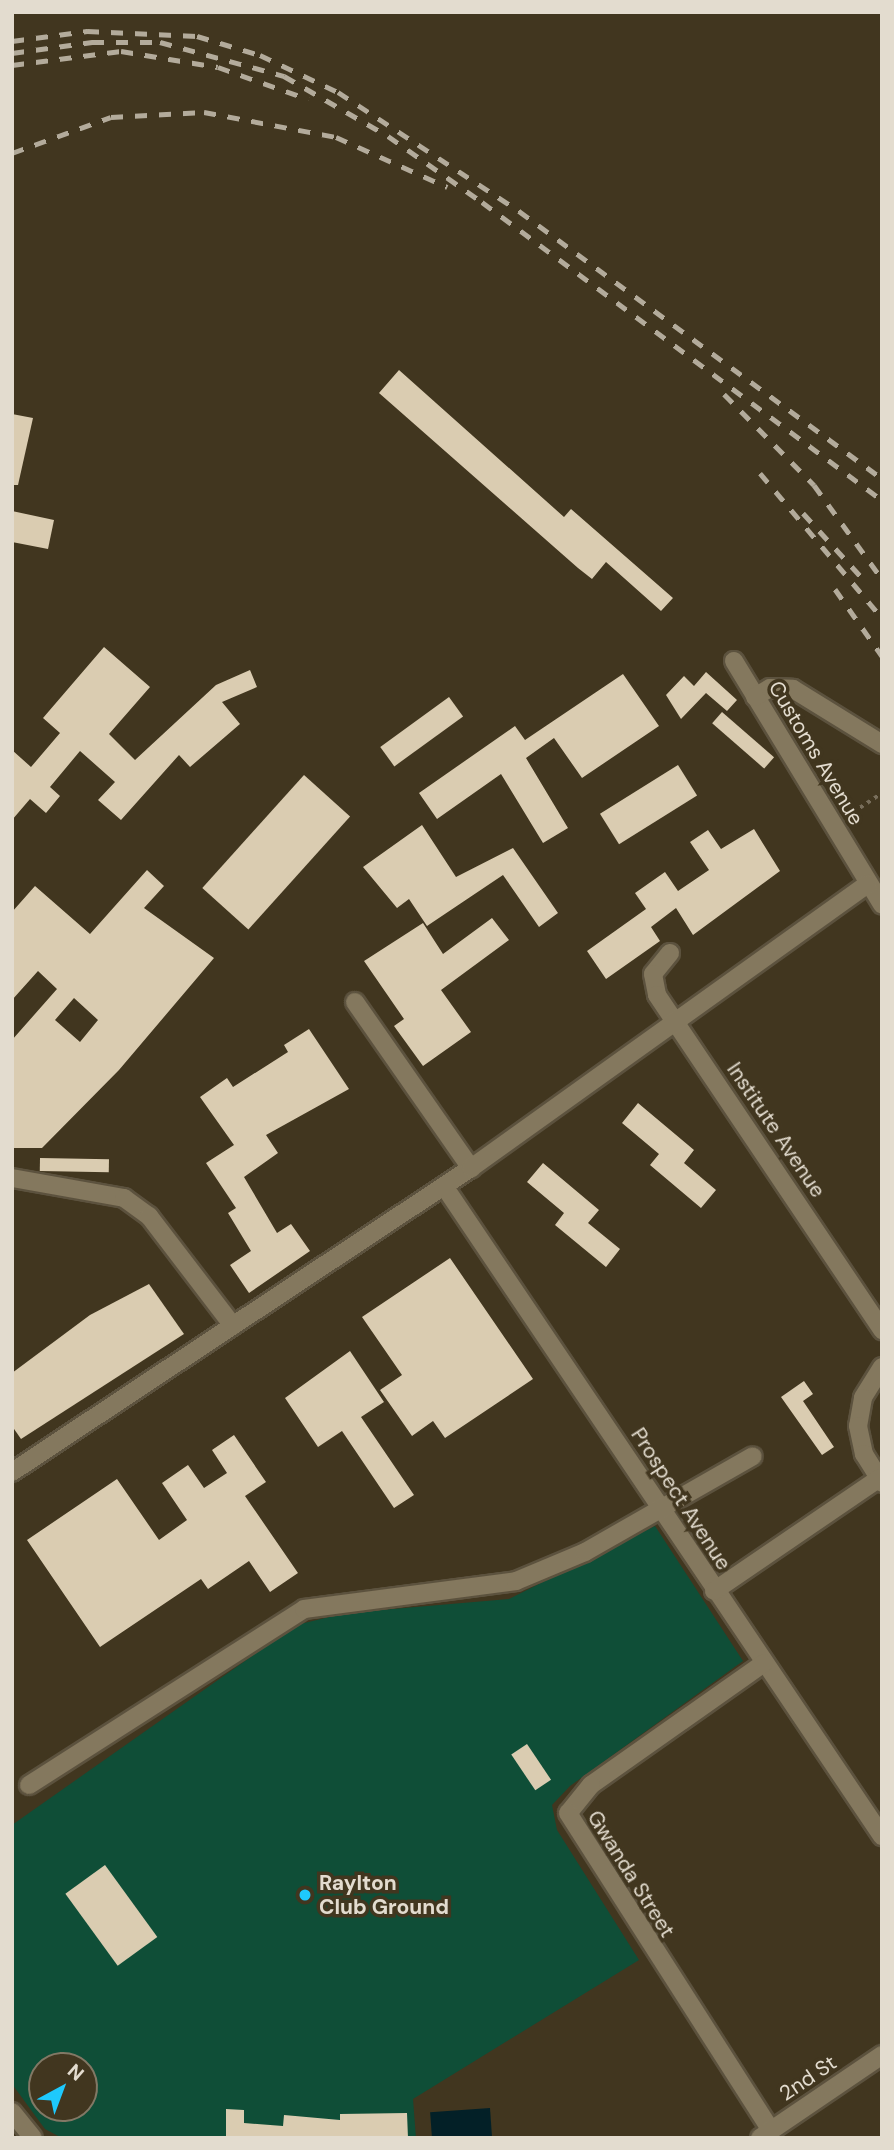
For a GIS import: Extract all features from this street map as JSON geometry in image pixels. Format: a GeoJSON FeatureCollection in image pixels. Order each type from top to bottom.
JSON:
{"type":"FeatureCollection","features":[{"type":"Feature","properties":{"kind":"street","name":"Customs Avenue"},"geometry":{"type":"LineString","coordinates":[[734,661],[882,904]]}},
{"type":"Feature","properties":{"kind":"street"},"geometry":{"type":"LineString","coordinates":[[755,697],[770,688],[793,689],[882,744]]}},
{"type":"Feature","properties":{"kind":"street"},"geometry":{"type":"LineString","coordinates":[[12,1472],[471,1168],[868,884]]}},
{"type":"Feature","properties":{"kind":"street","name":"Institute Avenue"},"geometry":{"type":"LineString","coordinates":[[670,953],[653,974],[657,995],[882,1330]]}},
{"type":"Feature","properties":{"kind":"street"},"geometry":{"type":"LineString","coordinates":[[355,1002],[471,1168]]}},
{"type":"Feature","properties":{"kind":"street"},"geometry":{"type":"LineString","coordinates":[[12,1178],[124,1198],[149,1216],[233,1326]]}},
{"type":"Feature","properties":{"kind":"street","name":"Prospect Avenue"},"geometry":{"type":"LineString","coordinates":[[444,1186],[714,1591],[882,1836]]}},
{"type":"Feature","properties":{"kind":"street"},"geometry":{"type":"LineString","coordinates":[[714,1591],[880,1481],[858,1426],[863,1398],[882,1367]]}},
{"type":"Feature","properties":{"kind":"street"},"geometry":{"type":"LineString","coordinates":[[29,1785],[304,1609],[338,1600],[516,1581],[662,1510],[753,1457]]}},
{"type":"Feature","properties":{"kind":"street","name":"Gwanda Street"},"geometry":{"type":"LineString","coordinates":[[764,1663],[591,1785],[568,1813],[765,2134]]}},
{"type":"Feature","properties":{"kind":"street","name":"2nd St"},"geometry":{"type":"LineString","coordinates":[[765,2134],[882,2055]]}},
{"type":"Feature","properties":{"kind":"street"},"geometry":{"type":"LineString","coordinates":[[12,2112],[30,2134]]}},
{"type":"Feature","properties":{"kind":"path"},"geometry":{"type":"LineString","coordinates":[[832,825],[882,793]]}},
{"type":"Feature","properties":{"kind":"green space","name":"Raylton Club Ground"},"geometry":{"type":"Polygon","coordinates":[[[655,1526],[743,1661],[570,1786],[552,1805],[557,1830],[639,1960],[413,2099],[416,2138],[62,2138],[45,2129],[40,2122],[98,2122],[98,2052],[28,2052],[28,2106],[12,2084],[12,1825],[296,1625],[346,1613],[509,1599],[655,1526]]]}},
{"type":"Feature","properties":{"kind":"water"},"geometry":{"type":"Polygon","coordinates":[[[490,2108],[492,2138],[432,2138],[430,2112],[490,2108]]]}},
{"type":"Feature","properties":{"kind":"building"},"geometry":{"type":"Polygon","coordinates":[[[399,370],[564,517],[571,509],[673,598],[661,611],[606,562],[592,579],[578,568],[379,393],[399,370]]]}},
{"type":"Feature","properties":{"kind":"building"},"geometry":{"type":"Polygon","coordinates":[[[12,414],[33,418],[18,485],[12,485],[12,414]]]}},
{"type":"Feature","properties":{"kind":"building"},"geometry":{"type":"Polygon","coordinates":[[[12,511],[54,520],[48,549],[12,542],[12,511]]]}},
{"type":"Feature","properties":{"kind":"building"},"geometry":{"type":"Polygon","coordinates":[[[104,647],[150,687],[109,734],[135,760],[216,685],[250,670],[257,687],[222,702],[240,724],[190,767],[179,755],[121,820],[98,800],[115,782],[80,751],[50,787],[60,796],[46,813],[30,799],[12,820],[12,750],[31,767],[60,733],[43,718],[104,647]]]}},
{"type":"Feature","properties":{"kind":"building"},"geometry":{"type":"Polygon","coordinates":[[[706,672],[737,700],[727,711],[706,693],[681,719],[666,695],[684,676],[694,686],[706,672]]]}},
{"type":"Feature","properties":{"kind":"building"},"geometry":{"type":"Polygon","coordinates":[[[623,674],[659,726],[582,778],[554,738],[526,758],[568,828],[543,843],[501,774],[437,819],[419,793],[515,726],[525,740],[623,674]]]}},
{"type":"Feature","properties":{"kind":"building"},"geometry":{"type":"Polygon","coordinates":[[[449,697],[463,716],[394,766],[380,747],[449,697]]]}},
{"type":"Feature","properties":{"kind":"building"},"geometry":{"type":"Polygon","coordinates":[[[722,712],[774,757],[764,769],[712,723],[722,712]]]}},
{"type":"Feature","properties":{"kind":"building"},"geometry":{"type":"Polygon","coordinates":[[[678,765],[697,796],[619,844],[600,814],[678,765]]]}},
{"type":"Feature","properties":{"kind":"building"},"geometry":{"type":"Polygon","coordinates":[[[304,775],[350,816],[248,929],[202,888],[304,775]]]}},
{"type":"Feature","properties":{"kind":"building"},"geometry":{"type":"Polygon","coordinates":[[[422,825],[456,877],[513,848],[558,913],[539,927],[503,875],[427,926],[409,899],[397,908],[363,867],[422,825]]]}},
{"type":"Feature","properties":{"kind":"building"},"geometry":{"type":"Polygon","coordinates":[[[754,829],[780,871],[693,935],[676,908],[651,927],[660,941],[606,979],[587,951],[646,909],[635,893],[665,872],[678,891],[709,870],[690,842],[708,830],[721,849],[754,829]]]}},
{"type":"Feature","properties":{"kind":"building"},"geometry":{"type":"Polygon","coordinates":[[[147,870],[164,886],[144,908],[214,958],[119,1070],[42,1148],[12,1148],[12,1040],[57,989],[38,971],[12,1000],[12,912],[35,886],[90,934],[147,870]],[[74,998],[55,1020],[80,1042],[98,1020],[74,998]]]}},
{"type":"Feature","properties":{"kind":"building"},"geometry":{"type":"Polygon","coordinates":[[[492,918],[509,940],[441,990],[471,1032],[423,1066],[394,1026],[404,1019],[364,961],[423,923],[443,954],[492,918]]]}},
{"type":"Feature","properties":{"kind":"building"},"geometry":{"type":"Polygon","coordinates":[[[309,1029],[349,1089],[266,1135],[278,1153],[244,1177],[277,1233],[291,1224],[310,1251],[249,1293],[230,1265],[251,1251],[228,1213],[236,1208],[206,1163],[234,1145],[200,1097],[227,1078],[233,1087],[288,1052],[284,1045],[309,1029]]]}},
{"type":"Feature","properties":{"kind":"building"},"geometry":{"type":"Polygon","coordinates":[[[638,1103],[694,1150],[684,1163],[716,1190],[701,1208],[650,1165],[659,1154],[622,1123],[638,1103]]]}},
{"type":"Feature","properties":{"kind":"building"},"geometry":{"type":"Polygon","coordinates":[[[40,1158],[109,1159],[109,1172],[40,1171],[40,1158]]]}},
{"type":"Feature","properties":{"kind":"building"},"geometry":{"type":"Polygon","coordinates":[[[543,1163],[599,1210],[588,1223],[620,1249],[606,1267],[555,1225],[564,1213],[527,1182],[543,1163]]]}},
{"type":"Feature","properties":{"kind":"building"},"geometry":{"type":"Polygon","coordinates":[[[450,1258],[533,1379],[445,1438],[433,1421],[412,1436],[380,1390],[402,1375],[362,1317],[450,1258]]]}},
{"type":"Feature","properties":{"kind":"building"},"geometry":{"type":"Polygon","coordinates":[[[149,1284],[184,1334],[21,1439],[12,1426],[12,1373],[90,1315],[149,1284]]]}},
{"type":"Feature","properties":{"kind":"building"},"geometry":{"type":"Polygon","coordinates":[[[350,1351],[384,1402],[361,1417],[414,1495],[394,1508],[342,1431],[318,1447],[285,1398],[350,1351]]]}},
{"type":"Feature","properties":{"kind":"building"},"geometry":{"type":"Polygon","coordinates":[[[804,1381],[813,1394],[803,1401],[834,1447],[822,1455],[781,1397],[804,1381]]]}},
{"type":"Feature","properties":{"kind":"building"},"geometry":{"type":"Polygon","coordinates":[[[234,1435],[266,1482],[245,1496],[298,1573],[270,1592],[249,1561],[208,1589],[201,1579],[100,1647],[27,1540],[117,1479],[159,1540],[187,1520],[162,1483],[188,1465],[204,1488],[227,1473],[212,1450],[234,1435]]]}},
{"type":"Feature","properties":{"kind":"building"},"geometry":{"type":"Polygon","coordinates":[[[527,1744],[551,1780],[535,1790],[511,1755],[527,1744]]]}},
{"type":"Feature","properties":{"kind":"building"},"geometry":{"type":"Polygon","coordinates":[[[105,1865],[157,1937],[118,1966],[65,1894],[105,1865]]]}},
{"type":"Feature","properties":{"kind":"building"},"geometry":{"type":"Polygon","coordinates":[[[226,2109],[244,2110],[244,2123],[283,2126],[284,2115],[340,2120],[340,2114],[407,2113],[408,2138],[226,2138],[226,2109]]]}},
{"type":"Feature","properties":{"kind":"railway"},"geometry":{"type":"LineString","coordinates":[[12,41],[87,31],[197,36],[260,55],[338,92],[519,211],[882,479]]}},
{"type":"Feature","properties":{"kind":"railway"},"geometry":{"type":"LineString","coordinates":[[12,53],[92,42],[160,42],[284,76],[388,136],[482,202],[882,500]]}},
{"type":"Feature","properties":{"kind":"railway"},"geometry":{"type":"LineString","coordinates":[[12,65],[121,51],[218,67],[308,99]]}},
{"type":"Feature","properties":{"kind":"railway"},"geometry":{"type":"LineString","coordinates":[[12,153],[111,117],[204,112],[336,137],[447,187]]}},
{"type":"Feature","properties":{"kind":"railway"},"geometry":{"type":"LineString","coordinates":[[724,394],[814,485],[882,579]]}},
{"type":"Feature","properties":{"kind":"railway"},"geometry":{"type":"LineString","coordinates":[[760,473],[882,618]]}},
{"type":"Feature","properties":{"kind":"railway"},"geometry":{"type":"LineString","coordinates":[[803,513],[864,580]]}},
{"type":"Feature","properties":{"kind":"railway"},"geometry":{"type":"LineString","coordinates":[[835,589],[882,656]]}},
{"type":"Feature","properties":{"kind":"place","name":"Raylton Club Ground"},"geometry":{"type":"Point","coordinates":[305,1895]}}]}
